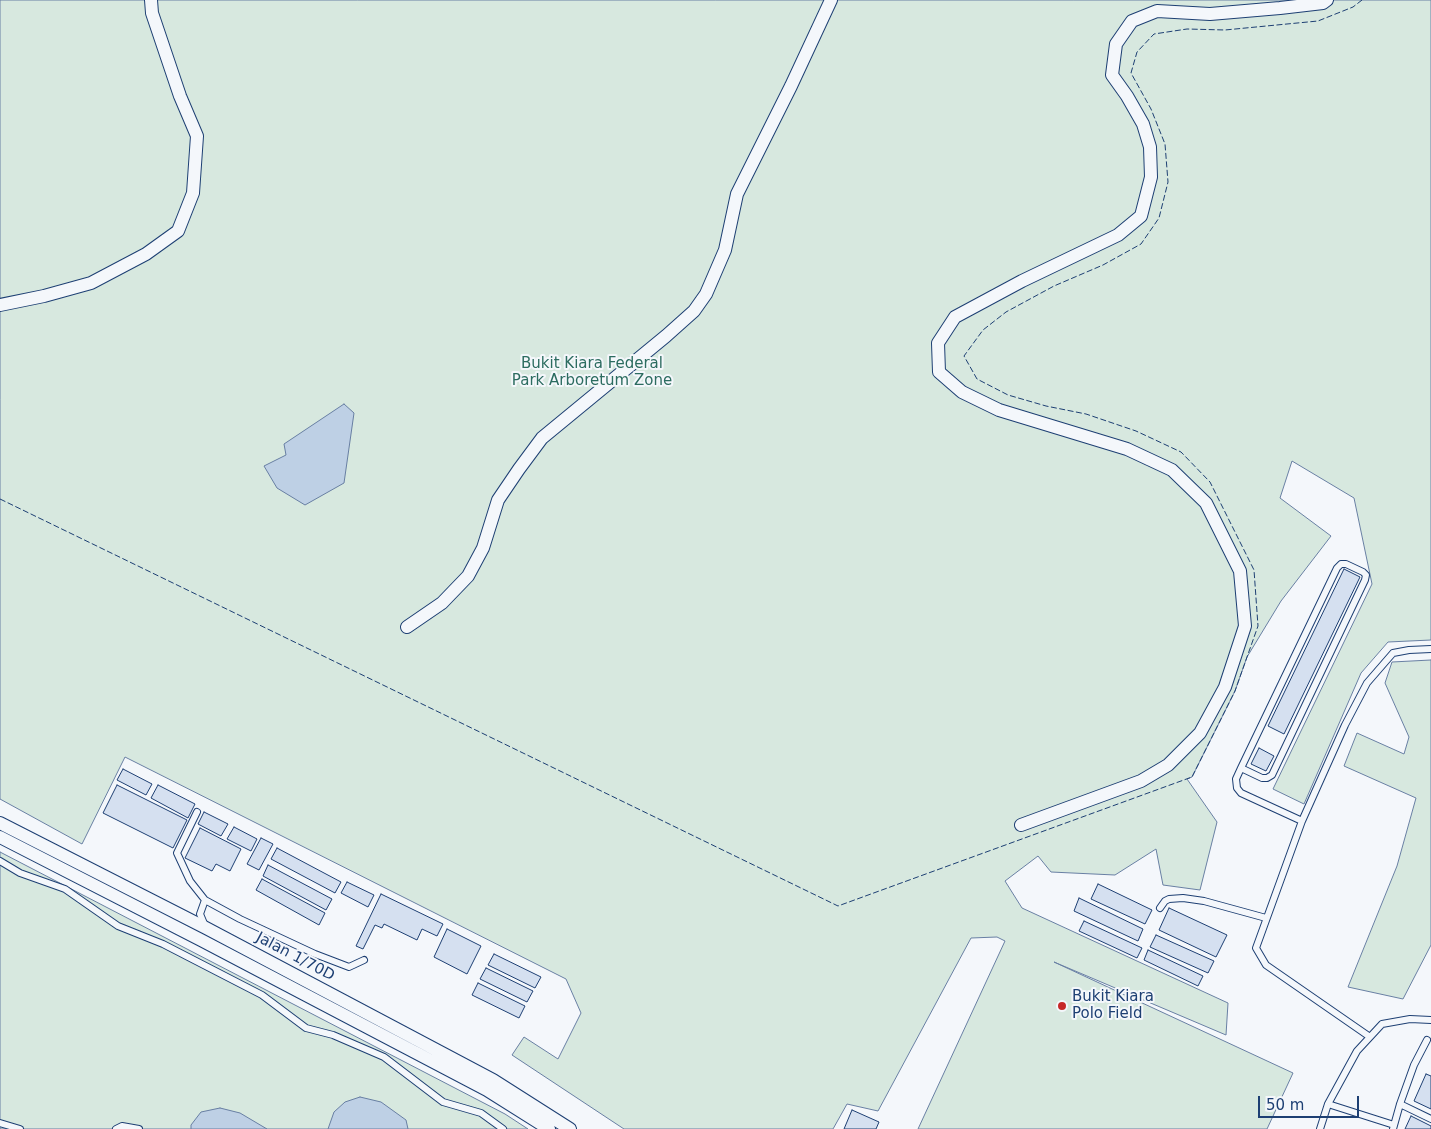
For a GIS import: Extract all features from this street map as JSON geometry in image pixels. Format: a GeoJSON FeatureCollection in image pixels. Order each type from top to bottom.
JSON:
{"type":"FeatureCollection","features":[{"type":"Feature","properties":{"kind":"street"},"geometry":{"type":"LineString","coordinates":[[0,305],[44,296],[91,283],[146,254],[178,231],[193,193],[196,136],[161,41],[152,13],[151,0]]}},
{"type":"Feature","properties":{"kind":"street"},"geometry":{"type":"LineString","coordinates":[[407,627],[442,603],[468,576],[483,548],[498,500],[518,469],[542,438],[666,336],[694,311],[706,294],[725,250],[737,194],[791,86],[831,0]]}},
{"type":"Feature","properties":{"kind":"street"},"geometry":{"type":"LineString","coordinates":[[1021,825],[1141,781],[1168,765],[1200,733],[1224,686],[1245,626],[1240,571],[1206,503],[1172,470],[1127,449],[999,410],[962,392],[939,372],[938,343],[956,317],[1022,281],[1118,234],[1141,216],[1151,177],[1150,147],[1143,124],[1112,75],[1116,44],[1132,21],[1157,10],[1210,14],[1280,8],[1327,0]]}},
{"type":"Feature","properties":{"kind":"street","name":"Jalan 1/70D"},"geometry":{"type":"LineString","coordinates":[[0,823],[206,928],[493,1080],[570,1129]]}},
{"type":"Feature","properties":{"kind":"street","name":"Jalan 1/70D"},"geometry":{"type":"LineString","coordinates":[[0,837],[487,1090],[549,1129]]}},
{"type":"Feature","properties":{"kind":"lane"},"geometry":{"type":"LineString","coordinates":[[1241,768],[1262,778],[1272,776],[1365,580],[1366,575],[1363,572],[1346,564],[1341,564],[1337,568],[1241,768],[1236,779],[1237,788],[1241,793],[1302,821]]}},
{"type":"Feature","properties":{"kind":"lane"},"geometry":{"type":"LineString","coordinates":[[1370,1037],[1266,965],[1256,948],[1302,821],[1345,725],[1367,684],[1393,652],[1431,649]]}},
{"type":"Feature","properties":{"kind":"lane"},"geometry":{"type":"LineString","coordinates":[[198,812],[177,853],[190,881],[205,900],[240,919],[315,954],[349,967],[364,960]]}},
{"type":"Feature","properties":{"kind":"lane"},"geometry":{"type":"LineString","coordinates":[[0,861],[20,873],[65,889],[118,926],[163,944],[262,995],[306,1028],[333,1035],[384,1057],[443,1102],[481,1113],[503,1129]]}},
{"type":"Feature","properties":{"kind":"lane"},"geometry":{"type":"LineString","coordinates":[[1160,908],[1169,899],[1183,898],[1266,918]]}},
{"type":"Feature","properties":{"kind":"lane"},"geometry":{"type":"LineString","coordinates":[[201,940],[206,928],[200,914],[205,900]]}},
{"type":"Feature","properties":{"kind":"lane"},"geometry":{"type":"LineString","coordinates":[[1320,1129],[1328,1104],[1357,1051],[1382,1024],[1410,1019],[1431,1020]]}},
{"type":"Feature","properties":{"kind":"lane"},"geometry":{"type":"LineString","coordinates":[[1328,1104],[1394,1127],[1414,1065],[1427,1040]]}},
{"type":"Feature","properties":{"kind":"lane"},"geometry":{"type":"LineString","coordinates":[[1400,1104],[1431,1119]]}},
{"type":"Feature","properties":{"kind":"lane"},"geometry":{"type":"LineString","coordinates":[[0,1123],[20,1129]]}},
{"type":"Feature","properties":{"kind":"lane"},"geometry":{"type":"LineString","coordinates":[[116,1129],[122,1126],[139,1129]]}},
{"type":"Feature","properties":{"kind":"green space","name":"Bukit Kiara Federal Park Arboretum Zone"},"geometry":{"type":"Polygon","coordinates":[[[0,0],[1431,0],[1431,640],[1388,642],[1361,673],[1304,804],[1273,789],[1372,584],[1354,498],[1292,461],[1280,498],[1331,536],[1281,601],[1247,657],[1235,691],[1192,777],[1187,779],[1217,822],[1200,890],[1163,885],[1156,849],[1115,875],[1051,872],[1038,856],[1005,881],[1022,908],[1228,1003],[1226,1035],[1054,962],[1293,1073],[1267,1129],[918,1129],[1005,941],[997,937],[971,938],[878,1111],[847,1104],[833,1129],[624,1129],[512,1055],[524,1037],[558,1059],[581,1013],[566,979],[125,757],[82,844],[0,799],[0,0]]]}},
{"type":"Feature","properties":{"kind":"green space"},"geometry":{"type":"Polygon","coordinates":[[[1431,660],[1431,945],[1403,999],[1348,987],[1397,866],[1416,798],[1344,766],[1357,733],[1404,754],[1409,737],[1385,683],[1392,662],[1431,660]]]}},
{"type":"Feature","properties":{"kind":"green space"},"geometry":{"type":"Polygon","coordinates":[[[0,852],[505,1114],[528,1129],[0,1129],[0,852]]]}},
{"type":"Feature","properties":{"kind":"water"},"geometry":{"type":"Polygon","coordinates":[[[344,404],[354,413],[344,483],[305,505],[277,488],[264,466],[286,455],[284,444],[344,404]]]}},
{"type":"Feature","properties":{"kind":"water"},"geometry":{"type":"Polygon","coordinates":[[[360,1097],[381,1102],[406,1120],[408,1129],[328,1129],[334,1112],[345,1102],[360,1097]]]}},
{"type":"Feature","properties":{"kind":"water"},"geometry":{"type":"Polygon","coordinates":[[[220,1108],[240,1113],[267,1129],[191,1129],[191,1125],[201,1112],[220,1108]]]}},
{"type":"Feature","properties":{"kind":"building"},"geometry":{"type":"Polygon","coordinates":[[[1344,569],[1360,577],[1284,734],[1268,726],[1344,569]]]}},
{"type":"Feature","properties":{"kind":"building"},"geometry":{"type":"Polygon","coordinates":[[[1259,748],[1274,756],[1266,771],[1251,764],[1259,748]]]}},
{"type":"Feature","properties":{"kind":"building"},"geometry":{"type":"Polygon","coordinates":[[[123,769],[152,784],[146,795],[117,780],[123,769]]]}},
{"type":"Feature","properties":{"kind":"building"},"geometry":{"type":"Polygon","coordinates":[[[117,785],[187,820],[173,848],[103,813],[117,785]]]}},
{"type":"Feature","properties":{"kind":"building"},"geometry":{"type":"Polygon","coordinates":[[[158,785],[195,804],[188,818],[151,798],[158,785]]]}},
{"type":"Feature","properties":{"kind":"building"},"geometry":{"type":"Polygon","coordinates":[[[204,812],[228,824],[221,836],[198,824],[204,812]]]}},
{"type":"Feature","properties":{"kind":"building"},"geometry":{"type":"Polygon","coordinates":[[[234,827],[257,839],[251,851],[227,839],[234,827]]]}},
{"type":"Feature","properties":{"kind":"building"},"geometry":{"type":"Polygon","coordinates":[[[200,828],[241,849],[230,871],[216,864],[212,871],[185,858],[200,828]]]}},
{"type":"Feature","properties":{"kind":"building"},"geometry":{"type":"Polygon","coordinates":[[[261,838],[273,844],[259,870],[247,864],[261,838]]]}},
{"type":"Feature","properties":{"kind":"building"},"geometry":{"type":"Polygon","coordinates":[[[277,848],[341,882],[335,893],[271,859],[277,848]]]}},
{"type":"Feature","properties":{"kind":"building"},"geometry":{"type":"Polygon","coordinates":[[[268,865],[332,899],[326,910],[263,876],[268,865]]]}},
{"type":"Feature","properties":{"kind":"building"},"geometry":{"type":"Polygon","coordinates":[[[262,879],[325,913],[319,925],[256,890],[262,879]]]}},
{"type":"Feature","properties":{"kind":"building"},"geometry":{"type":"Polygon","coordinates":[[[347,882],[374,895],[368,907],[341,893],[347,882]]]}},
{"type":"Feature","properties":{"kind":"building"},"geometry":{"type":"Polygon","coordinates":[[[1098,884],[1152,910],[1145,924],[1091,899],[1098,884]]]}},
{"type":"Feature","properties":{"kind":"building"},"geometry":{"type":"Polygon","coordinates":[[[381,894],[443,924],[437,936],[422,929],[417,940],[384,924],[382,928],[375,925],[363,949],[356,946],[381,894]]]}},
{"type":"Feature","properties":{"kind":"building"},"geometry":{"type":"Polygon","coordinates":[[[1079,898],[1143,929],[1138,941],[1074,911],[1079,898]]]}},
{"type":"Feature","properties":{"kind":"building"},"geometry":{"type":"Polygon","coordinates":[[[1169,908],[1227,935],[1216,957],[1159,930],[1169,908]]]}},
{"type":"Feature","properties":{"kind":"building"},"geometry":{"type":"Polygon","coordinates":[[[1084,921],[1142,948],[1137,958],[1079,931],[1084,921]]]}},
{"type":"Feature","properties":{"kind":"building"},"geometry":{"type":"Polygon","coordinates":[[[447,929],[481,946],[467,974],[434,957],[447,929]]]}},
{"type":"Feature","properties":{"kind":"building"},"geometry":{"type":"Polygon","coordinates":[[[1156,935],[1214,961],[1208,973],[1150,947],[1156,935]]]}},
{"type":"Feature","properties":{"kind":"building"},"geometry":{"type":"Polygon","coordinates":[[[1148,950],[1203,976],[1198,986],[1144,960],[1148,950]]]}},
{"type":"Feature","properties":{"kind":"building"},"geometry":{"type":"Polygon","coordinates":[[[494,954],[541,977],[535,988],[488,965],[494,954]]]}},
{"type":"Feature","properties":{"kind":"building"},"geometry":{"type":"Polygon","coordinates":[[[486,968],[533,991],[527,1002],[480,979],[486,968]]]}},
{"type":"Feature","properties":{"kind":"building"},"geometry":{"type":"Polygon","coordinates":[[[478,983],[525,1006],[519,1018],[472,995],[478,983]]]}},
{"type":"Feature","properties":{"kind":"building"},"geometry":{"type":"Polygon","coordinates":[[[1426,1074],[1431,1076],[1431,1109],[1414,1101],[1426,1074]]]}},
{"type":"Feature","properties":{"kind":"building"},"geometry":{"type":"Polygon","coordinates":[[[852,1110],[879,1122],[876,1129],[844,1129],[852,1110]]]}},
{"type":"Feature","properties":{"kind":"building"},"geometry":{"type":"Polygon","coordinates":[[[1411,1116],[1431,1126],[1431,1129],[1405,1129],[1411,1116]]]}},
{"type":"Feature","properties":{"kind":"fence"},"geometry":{"type":"LineString","coordinates":[[0,499],[838,906],[1192,777],[1235,691],[1258,626],[1254,570],[1210,482],[1181,452],[1136,431],[1086,414],[1046,406],[1008,395],[977,379],[964,356],[983,330],[1006,312],[1054,286],[1103,265],[1141,244],[1159,218],[1168,182],[1165,144],[1151,109],[1131,73],[1137,52],[1154,34],[1187,29],[1225,30],[1318,21],[1353,7],[1362,0]]}},
{"type":"Feature","properties":{"kind":"place","name":"Bukit Kiara Polo Field"},"geometry":{"type":"Point","coordinates":[1062,1006]}}]}
